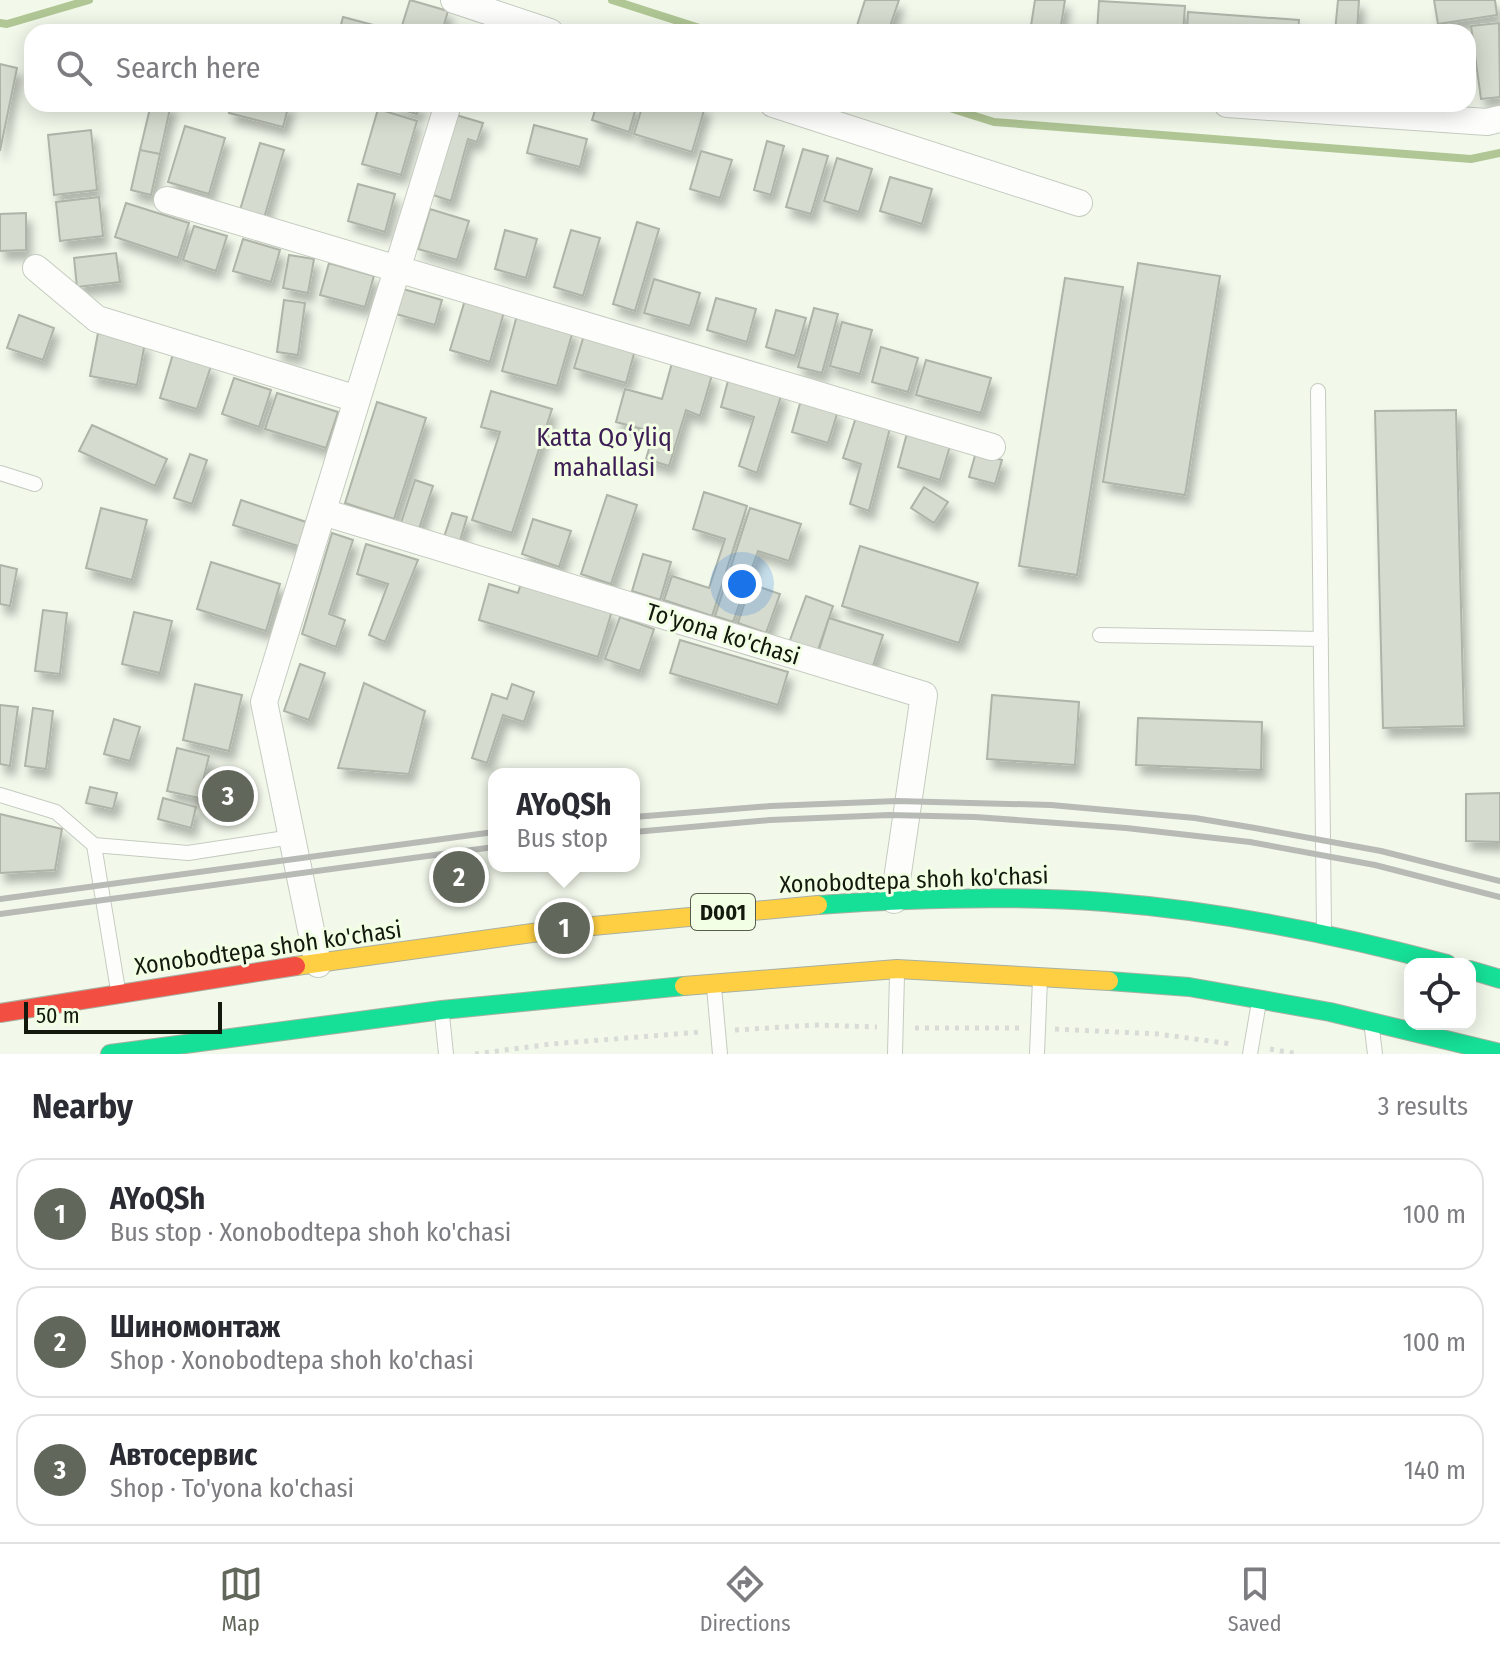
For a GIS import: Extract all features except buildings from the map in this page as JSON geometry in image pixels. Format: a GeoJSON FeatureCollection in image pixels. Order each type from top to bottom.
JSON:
{"type":"FeatureCollection","features":[{"type":"Feature","properties":{"kind":"highway","name":"Xonobodtepa shoh ko'chasi"},"geometry":{"type":"LineString","coordinates":[[0,1013],[564,928],[864,908],[894,900],[1002,898],[1106,902],[1214,914],[1324,934],[1422,958]]}},
{"type":"Feature","properties":{"kind":"highway"},"geometry":{"type":"LineString","coordinates":[[110,1054],[442,1010],[870,963],[897,969],[1040,975],[1189,987],[1371,1021],[1500,1053]]}},
{"type":"Feature","properties":{"kind":"highway"},"geometry":{"type":"LineString","coordinates":[[1476,972],[1500,979]]}},
{"type":"Feature","properties":{"kind":"street"},"geometry":{"type":"LineString","coordinates":[[467,13],[515,24]]}},
{"type":"Feature","properties":{"kind":"street"},"geometry":{"type":"LineString","coordinates":[[318,964],[264,702],[446,112]]}},
{"type":"Feature","properties":{"kind":"street"},"geometry":{"type":"LineString","coordinates":[[798,112],[1079,203]]}},
{"type":"Feature","properties":{"kind":"street"},"geometry":{"type":"LineString","coordinates":[[1343,112],[1487,122],[1500,119]]}},
{"type":"Feature","properties":{"kind":"street"},"geometry":{"type":"LineString","coordinates":[[167,200],[992,447]]}},
{"type":"Feature","properties":{"kind":"street"},"geometry":{"type":"LineString","coordinates":[[36,268],[97,319],[357,399]]}},
{"type":"Feature","properties":{"kind":"street","name":"To'yona ko'chasi"},"geometry":{"type":"LineString","coordinates":[[323,512],[924,695],[894,900]]}},
{"type":"Feature","properties":{"kind":"lane"},"geometry":{"type":"LineString","coordinates":[[1318,391],[1324,934]]}},
{"type":"Feature","properties":{"kind":"lane"},"geometry":{"type":"LineString","coordinates":[[0,473],[35,484]]}},
{"type":"Feature","properties":{"kind":"lane"},"geometry":{"type":"LineString","coordinates":[[1100,635],[1321,639]]}},
{"type":"Feature","properties":{"kind":"lane"},"geometry":{"type":"LineString","coordinates":[[0,795],[56,812],[94,845],[188,853],[292,837]]}},
{"type":"Feature","properties":{"kind":"lane"},"geometry":{"type":"LineString","coordinates":[[94,845],[119,994]]}},
{"type":"Feature","properties":{"kind":"lane"},"geometry":{"type":"LineString","coordinates":[[895,1054],[897,969]]}},
{"type":"Feature","properties":{"kind":"lane"},"geometry":{"type":"LineString","coordinates":[[1037,1054],[1040,975]]}},
{"type":"Feature","properties":{"kind":"lane"},"geometry":{"type":"LineString","coordinates":[[713,982],[720,1054]]}},
{"type":"Feature","properties":{"kind":"lane"},"geometry":{"type":"LineString","coordinates":[[1250,1054],[1260,998]]}},
{"type":"Feature","properties":{"kind":"lane"},"geometry":{"type":"LineString","coordinates":[[442,1010],[446,1054]]}},
{"type":"Feature","properties":{"kind":"lane"},"geometry":{"type":"LineString","coordinates":[[1371,1021],[1375,1054]]}},
{"type":"Feature","properties":{"kind":"lane"},"geometry":{"type":"LineString","coordinates":[[236,1054],[248,1034],[262,1054]]}},
{"type":"Feature","properties":{"kind":"waterway"},"geometry":{"type":"LineString","coordinates":[[0,23],[7,24],[89,0]]}},
{"type":"Feature","properties":{"kind":"waterway"},"geometry":{"type":"LineString","coordinates":[[612,0],[687,24]]}},
{"type":"Feature","properties":{"kind":"waterway"},"geometry":{"type":"LineString","coordinates":[[962,112],[994,122],[1471,159],[1500,153]]}},
{"type":"Feature","properties":{"kind":"railway"},"geometry":{"type":"LineString","coordinates":[[640,817],[771,806],[897,801],[1051,805],[1195,818],[1255,828],[1381,851],[1500,881]]}},
{"type":"Feature","properties":{"kind":"railway"},"geometry":{"type":"LineString","coordinates":[[640,831],[770,820],[889,815],[975,817],[1126,828],[1250,842],[1375,865],[1500,897]]}},
{"type":"Feature","properties":{"kind":"railway"},"geometry":{"type":"LineString","coordinates":[[0,899],[488,833]]}},
{"type":"Feature","properties":{"kind":"railway"},"geometry":{"type":"LineString","coordinates":[[0,914],[488,848]]}},
{"type":"Feature","properties":{"kind":"traffic: fast"},"geometry":{"type":"LineString","coordinates":[[818,905],[997,898],[1105,902],[1192,911],[1278,925],[1423,958]]}},
{"type":"Feature","properties":{"kind":"traffic: fast"},"geometry":{"type":"LineString","coordinates":[[1476,972],[1500,979]]}},
{"type":"Feature","properties":{"kind":"traffic: fast"},"geometry":{"type":"LineString","coordinates":[[1109,981],[1189,987],[1330,1012],[1500,1053]]}},
{"type":"Feature","properties":{"kind":"traffic: fast"},"geometry":{"type":"LineString","coordinates":[[110,1054],[442,1010],[684,986]]}},
{"type":"Feature","properties":{"kind":"traffic: slow"},"geometry":{"type":"LineString","coordinates":[[296,966],[561,929],[818,905]]}},
{"type":"Feature","properties":{"kind":"traffic: slow"},"geometry":{"type":"LineString","coordinates":[[684,986],[897,969],[1109,981]]}},
{"type":"Feature","properties":{"kind":"traffic: jam"},"geometry":{"type":"LineString","coordinates":[[0,1013],[296,966]]}},
{"type":"Feature","properties":{"kind":"place","name":"Автосервис"},"geometry":{"type":"Point","coordinates":[228,796]}},
{"type":"Feature","properties":{"kind":"place","name":"Шиномонтаж"},"geometry":{"type":"Point","coordinates":[459,877]}},
{"type":"Feature","properties":{"kind":"place","name":"AYoQSh"},"geometry":{"type":"Point","coordinates":[564,928]}},
{"type":"Feature","properties":{"kind":"district","name":"Katta Qoʻyliq mahallasi"},"geometry":{"type":"Point","coordinates":[604,452]}}]}
